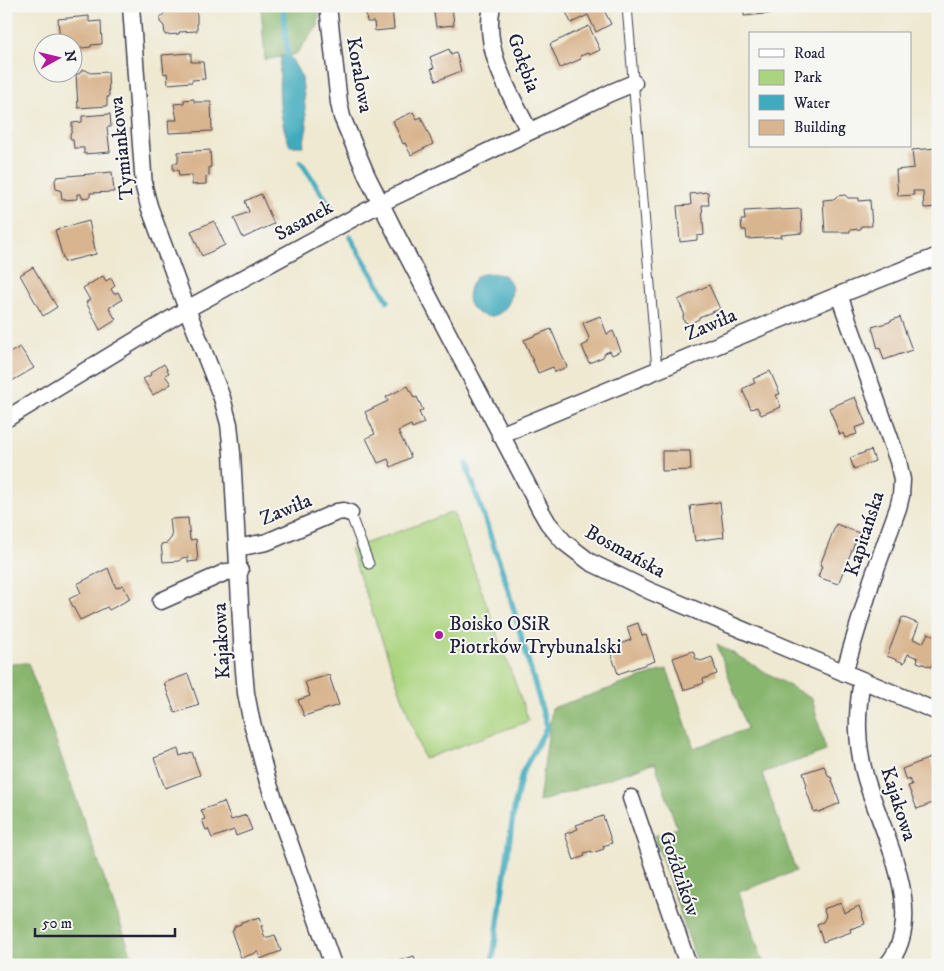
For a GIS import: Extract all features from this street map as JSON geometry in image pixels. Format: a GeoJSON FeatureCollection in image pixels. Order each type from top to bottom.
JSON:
{"type":"FeatureCollection","features":[{"type":"Feature","properties":{"kind":"street","name":"Tymiankowa"},"geometry":{"type":"LineString","coordinates":[[132,6],[144,187],[149,206],[187,309]]}},
{"type":"Feature","properties":{"kind":"street","name":"Koralowa"},"geometry":{"type":"LineString","coordinates":[[328,6],[337,93],[342,117],[381,203]]}},
{"type":"Feature","properties":{"kind":"street","name":"Gołębia"},"geometry":{"type":"LineString","coordinates":[[492,6],[489,33],[492,51],[529,132]]}},
{"type":"Feature","properties":{"kind":"street","name":"Sasanek"},"geometry":{"type":"LineString","coordinates":[[6,419],[187,309],[381,203],[622,87],[634,83]]}},
{"type":"Feature","properties":{"kind":"street","name":"Bosmańska"},"geometry":{"type":"LineString","coordinates":[[381,203],[500,435],[548,523],[564,542],[590,562],[650,592],[938,712]]}},
{"type":"Feature","properties":{"kind":"street","name":"Zawiła"},"geometry":{"type":"LineString","coordinates":[[500,435],[938,256]]}},
{"type":"Feature","properties":{"kind":"street","name":"Kapitańska"},"geometry":{"type":"LineString","coordinates":[[839,295],[891,440],[902,480],[898,508],[872,580],[844,673]]}},
{"type":"Feature","properties":{"kind":"street","name":"Kajakowa"},"geometry":{"type":"LineString","coordinates":[[187,309],[222,398],[228,424],[232,453],[240,571],[245,685],[251,719],[268,782],[333,965]]}},
{"type":"Feature","properties":{"kind":"street","name":"Zawiła"},"geometry":{"type":"LineString","coordinates":[[237,548],[267,542],[337,512],[344,511],[350,513]]}},
{"type":"Feature","properties":{"kind":"street"},"geometry":{"type":"LineString","coordinates":[[161,601],[226,572],[240,571]]}},
{"type":"Feature","properties":{"kind":"street","name":"Kajakowa"},"geometry":{"type":"LineString","coordinates":[[862,680],[857,708],[859,746],[866,778],[901,881],[904,901],[905,920],[900,943],[887,965]]}},
{"type":"Feature","properties":{"kind":"street","name":"Goździków"},"geometry":{"type":"LineString","coordinates":[[631,798],[688,965]]}},
{"type":"Feature","properties":{"kind":"lane"},"geometry":{"type":"LineString","coordinates":[[627,6],[657,370]]}},
{"type":"Feature","properties":{"kind":"lane"},"geometry":{"type":"LineString","coordinates":[[350,513],[369,564]]}},
{"type":"Feature","properties":{"kind":"green space"},"geometry":{"type":"Polygon","coordinates":[[[261,6],[319,6],[318,26],[296,54],[265,60],[261,6]]]}},
{"type":"Feature","properties":{"kind":"green space","name":"Boisko OSiR Piotrków Trybunalski"},"geometry":{"type":"Polygon","coordinates":[[[453,512],[529,721],[424,759],[350,549],[453,512]]]}},
{"type":"Feature","properties":{"kind":"green space"},"geometry":{"type":"Polygon","coordinates":[[[717,644],[812,699],[826,751],[762,773],[796,871],[739,892],[764,965],[698,965],[654,836],[677,828],[655,763],[539,802],[552,708],[667,669],[694,748],[747,729],[717,644]]]}},
{"type":"Feature","properties":{"kind":"green space"},"geometry":{"type":"Polygon","coordinates":[[[28,663],[135,965],[6,965],[6,664],[28,663]]]}},
{"type":"Feature","properties":{"kind":"water"},"geometry":{"type":"Polygon","coordinates":[[[281,56],[290,56],[302,78],[307,127],[303,146],[290,146],[281,113],[279,79],[281,56]]]}},
{"type":"Feature","properties":{"kind":"water"},"geometry":{"type":"Polygon","coordinates":[[[491,273],[503,275],[509,280],[512,287],[509,303],[504,310],[489,316],[473,310],[468,296],[476,277],[491,273]]]}},
{"type":"Feature","properties":{"kind":"building"},"geometry":{"type":"Polygon","coordinates":[[[170,6],[183,6],[183,9],[190,8],[197,14],[197,31],[165,35],[164,26],[160,22],[160,18],[170,6]]]}},
{"type":"Feature","properties":{"kind":"building"},"geometry":{"type":"Polygon","coordinates":[[[365,6],[392,6],[394,29],[375,31],[374,22],[367,22],[365,6]]]}},
{"type":"Feature","properties":{"kind":"building"},"geometry":{"type":"Polygon","coordinates":[[[433,6],[452,6],[454,25],[436,27],[433,6]]]}},
{"type":"Feature","properties":{"kind":"building"},"geometry":{"type":"Polygon","coordinates":[[[607,6],[603,8],[611,24],[596,32],[588,15],[571,23],[564,7],[607,6]]]}},
{"type":"Feature","properties":{"kind":"building"},"geometry":{"type":"Polygon","coordinates":[[[744,6],[776,6],[776,13],[744,16],[744,6]]]}},
{"type":"Feature","properties":{"kind":"building"},"geometry":{"type":"Polygon","coordinates":[[[89,16],[89,22],[101,21],[102,44],[82,48],[82,32],[59,32],[58,19],[89,16]]]}},
{"type":"Feature","properties":{"kind":"building"},"geometry":{"type":"Polygon","coordinates":[[[589,26],[600,50],[589,55],[588,53],[580,56],[581,59],[560,68],[550,44],[589,26]]]}},
{"type":"Feature","properties":{"kind":"building"},"geometry":{"type":"Polygon","coordinates":[[[449,49],[451,54],[456,52],[461,71],[436,81],[431,69],[434,68],[430,57],[449,49]]]}},
{"type":"Feature","properties":{"kind":"building"},"geometry":{"type":"Polygon","coordinates":[[[191,53],[191,62],[203,62],[205,79],[168,84],[167,73],[164,74],[162,55],[191,53]]]}},
{"type":"Feature","properties":{"kind":"building"},"geometry":{"type":"Polygon","coordinates":[[[82,70],[90,73],[108,72],[109,97],[107,97],[107,106],[78,108],[76,82],[82,82],[82,70]]]}},
{"type":"Feature","properties":{"kind":"building"},"geometry":{"type":"Polygon","coordinates":[[[6,97],[9,97],[8,111],[6,111],[6,97]]]}},
{"type":"Feature","properties":{"kind":"building"},"geometry":{"type":"Polygon","coordinates":[[[194,99],[194,102],[211,102],[212,131],[169,133],[168,120],[177,120],[174,104],[194,99]]]}},
{"type":"Feature","properties":{"kind":"building"},"geometry":{"type":"Polygon","coordinates":[[[413,112],[417,119],[421,117],[433,144],[411,155],[405,143],[403,144],[393,121],[413,112]]]}},
{"type":"Feature","properties":{"kind":"building"},"geometry":{"type":"Polygon","coordinates":[[[110,114],[111,127],[107,127],[110,152],[84,154],[84,148],[74,148],[73,140],[70,138],[72,123],[82,122],[82,116],[110,114]]]}},
{"type":"Feature","properties":{"kind":"building"},"geometry":{"type":"Polygon","coordinates":[[[6,133],[11,133],[10,147],[6,147],[6,133]]]}},
{"type":"Feature","properties":{"kind":"building"},"geometry":{"type":"Polygon","coordinates":[[[938,148],[938,207],[924,208],[923,191],[913,191],[914,195],[898,196],[896,170],[914,168],[912,150],[938,148]]]}},
{"type":"Feature","properties":{"kind":"building"},"geometry":{"type":"Polygon","coordinates":[[[210,150],[211,167],[209,167],[209,176],[206,177],[206,184],[192,185],[192,175],[179,176],[178,170],[173,170],[173,163],[178,163],[178,152],[210,150]]]}},
{"type":"Feature","properties":{"kind":"building"},"geometry":{"type":"Polygon","coordinates":[[[112,172],[114,192],[90,193],[90,197],[82,198],[81,194],[77,194],[77,199],[62,200],[61,191],[56,189],[55,180],[57,177],[112,172]]]}},
{"type":"Feature","properties":{"kind":"building"},"geometry":{"type":"Polygon","coordinates":[[[708,192],[709,205],[702,205],[704,235],[697,236],[697,240],[680,242],[677,206],[691,205],[690,194],[708,192]]]}},
{"type":"Feature","properties":{"kind":"building"},"geometry":{"type":"Polygon","coordinates":[[[261,194],[274,224],[243,238],[234,218],[249,212],[245,201],[261,194]]]}},
{"type":"Feature","properties":{"kind":"building"},"geometry":{"type":"Polygon","coordinates":[[[845,195],[848,198],[859,198],[859,201],[870,200],[872,226],[861,226],[861,229],[850,230],[850,232],[825,232],[823,200],[845,195]]]}},
{"type":"Feature","properties":{"kind":"building"},"geometry":{"type":"Polygon","coordinates":[[[801,209],[802,233],[781,235],[782,237],[747,239],[746,230],[742,230],[741,220],[745,220],[744,211],[801,209]]]}},
{"type":"Feature","properties":{"kind":"building"},"geometry":{"type":"Polygon","coordinates":[[[89,221],[96,254],[64,262],[55,230],[89,221]]]}},
{"type":"Feature","properties":{"kind":"building"},"geometry":{"type":"Polygon","coordinates":[[[214,221],[225,245],[202,256],[191,231],[214,221]]]}},
{"type":"Feature","properties":{"kind":"building"},"geometry":{"type":"Polygon","coordinates":[[[33,267],[57,307],[43,316],[20,275],[33,267]]]}},
{"type":"Feature","properties":{"kind":"building"},"geometry":{"type":"Polygon","coordinates":[[[103,276],[106,281],[111,278],[115,286],[111,289],[114,294],[118,292],[122,300],[109,308],[116,320],[100,330],[86,302],[90,300],[83,288],[103,276]]]}},
{"type":"Feature","properties":{"kind":"building"},"geometry":{"type":"Polygon","coordinates":[[[709,285],[720,309],[699,317],[699,319],[689,324],[684,321],[684,313],[678,300],[709,285]]]}},
{"type":"Feature","properties":{"kind":"building"},"geometry":{"type":"Polygon","coordinates":[[[600,316],[607,334],[613,331],[621,351],[612,355],[610,351],[605,353],[603,357],[589,363],[582,346],[588,343],[589,338],[583,323],[600,316]]]}},
{"type":"Feature","properties":{"kind":"building"},"geometry":{"type":"Polygon","coordinates":[[[900,317],[912,350],[884,360],[880,348],[878,349],[872,327],[900,317]]]}},
{"type":"Feature","properties":{"kind":"building"},"geometry":{"type":"Polygon","coordinates":[[[551,329],[567,367],[555,372],[553,367],[538,373],[524,340],[551,329]]]}},
{"type":"Feature","properties":{"kind":"building"},"geometry":{"type":"Polygon","coordinates":[[[20,347],[34,368],[12,381],[6,372],[6,355],[20,347]]]}},
{"type":"Feature","properties":{"kind":"building"},"geometry":{"type":"Polygon","coordinates":[[[164,364],[169,373],[165,375],[171,384],[153,395],[143,379],[164,364]]]}},
{"type":"Feature","properties":{"kind":"building"},"geometry":{"type":"Polygon","coordinates":[[[770,371],[780,394],[776,395],[781,407],[761,415],[757,407],[751,409],[742,389],[755,383],[753,379],[770,371]]]}},
{"type":"Feature","properties":{"kind":"building"},"geometry":{"type":"Polygon","coordinates":[[[408,386],[414,398],[417,397],[423,410],[419,412],[424,423],[412,428],[411,425],[398,431],[411,457],[391,467],[388,459],[378,463],[366,438],[375,434],[365,412],[388,401],[386,397],[408,386]]]}},
{"type":"Feature","properties":{"kind":"building"},"geometry":{"type":"Polygon","coordinates":[[[855,397],[866,424],[855,428],[857,434],[845,438],[843,433],[840,435],[829,408],[855,397]]]}},
{"type":"Feature","properties":{"kind":"building"},"geometry":{"type":"Polygon","coordinates":[[[871,450],[875,461],[854,469],[850,458],[871,450]]]}},
{"type":"Feature","properties":{"kind":"building"},"geometry":{"type":"Polygon","coordinates":[[[662,451],[690,451],[691,470],[662,471],[662,451]]]}},
{"type":"Feature","properties":{"kind":"building"},"geometry":{"type":"Polygon","coordinates":[[[720,502],[724,537],[695,541],[690,506],[720,502]]]}},
{"type":"Feature","properties":{"kind":"building"},"geometry":{"type":"Polygon","coordinates":[[[188,518],[190,540],[196,539],[198,561],[188,562],[188,557],[182,558],[179,561],[163,562],[161,544],[167,543],[172,537],[170,519],[188,518]]]}},
{"type":"Feature","properties":{"kind":"building"},"geometry":{"type":"Polygon","coordinates":[[[836,524],[859,533],[838,584],[818,577],[822,566],[820,565],[836,524]]]}},
{"type":"Feature","properties":{"kind":"building"},"geometry":{"type":"Polygon","coordinates":[[[108,568],[116,588],[123,585],[130,599],[109,610],[107,607],[80,620],[69,599],[81,593],[77,584],[108,568]]]}},
{"type":"Feature","properties":{"kind":"building"},"geometry":{"type":"Polygon","coordinates":[[[902,617],[919,624],[913,639],[923,643],[928,633],[938,637],[938,650],[931,667],[917,662],[918,658],[908,654],[904,663],[887,656],[902,617]]]}},
{"type":"Feature","properties":{"kind":"building"},"geometry":{"type":"Polygon","coordinates":[[[638,623],[642,636],[646,635],[655,661],[618,674],[609,648],[631,640],[627,627],[638,623]]]}},
{"type":"Feature","properties":{"kind":"building"},"geometry":{"type":"Polygon","coordinates":[[[693,651],[696,659],[701,661],[712,657],[717,674],[703,679],[704,683],[684,690],[673,658],[693,651]]]}},
{"type":"Feature","properties":{"kind":"building"},"geometry":{"type":"Polygon","coordinates":[[[188,674],[199,705],[175,713],[164,683],[188,674]]]}},
{"type":"Feature","properties":{"kind":"building"},"geometry":{"type":"Polygon","coordinates":[[[329,675],[339,705],[304,716],[298,700],[310,696],[305,682],[329,675]]]}},
{"type":"Feature","properties":{"kind":"building"},"geometry":{"type":"Polygon","coordinates":[[[178,749],[180,756],[192,752],[200,775],[165,788],[154,758],[178,749]]]}},
{"type":"Feature","properties":{"kind":"building"},"geometry":{"type":"Polygon","coordinates":[[[930,758],[935,769],[938,768],[938,801],[917,809],[908,786],[912,785],[909,779],[906,781],[902,769],[930,758]]]}},
{"type":"Feature","properties":{"kind":"building"},"geometry":{"type":"Polygon","coordinates":[[[824,766],[829,777],[831,777],[840,803],[819,812],[814,812],[805,786],[807,785],[803,773],[824,766]]]}},
{"type":"Feature","properties":{"kind":"building"},"geometry":{"type":"Polygon","coordinates":[[[224,802],[231,820],[246,815],[252,830],[236,836],[234,830],[212,838],[202,820],[205,819],[201,810],[224,802]]]}},
{"type":"Feature","properties":{"kind":"building"},"geometry":{"type":"Polygon","coordinates":[[[603,816],[612,843],[603,846],[604,849],[592,853],[592,851],[584,853],[585,856],[574,860],[565,834],[578,829],[576,825],[603,816]]]}},
{"type":"Feature","properties":{"kind":"building"},"geometry":{"type":"Polygon","coordinates":[[[841,903],[844,913],[859,906],[865,924],[850,929],[851,932],[823,942],[817,924],[823,922],[826,916],[823,909],[841,903]]]}},
{"type":"Feature","properties":{"kind":"building"},"geometry":{"type":"Polygon","coordinates":[[[260,917],[265,938],[275,935],[281,951],[260,959],[258,952],[241,958],[232,933],[235,926],[241,924],[241,922],[260,917]]]}},
{"type":"Feature","properties":{"kind":"building"},"geometry":{"type":"Polygon","coordinates":[[[414,956],[417,965],[389,965],[389,964],[414,956]]]}},
{"type":"Feature","properties":{"kind":"waterway"},"geometry":{"type":"LineString","coordinates":[[283,6],[288,61]]}},
{"type":"Feature","properties":{"kind":"waterway"},"geometry":{"type":"LineString","coordinates":[[301,162],[332,209]]}},
{"type":"Feature","properties":{"kind":"waterway"},"geometry":{"type":"LineString","coordinates":[[350,237],[388,301]]}},
{"type":"Feature","properties":{"kind":"waterway"},"geometry":{"type":"LineString","coordinates":[[466,464],[505,579],[547,727],[522,773],[514,809],[492,965]]}},
{"type":"Feature","properties":{"kind":"place","name":"Boisko OSiR Piotrków Trybunalski"},"geometry":{"type":"Point","coordinates":[439,635]}}]}
